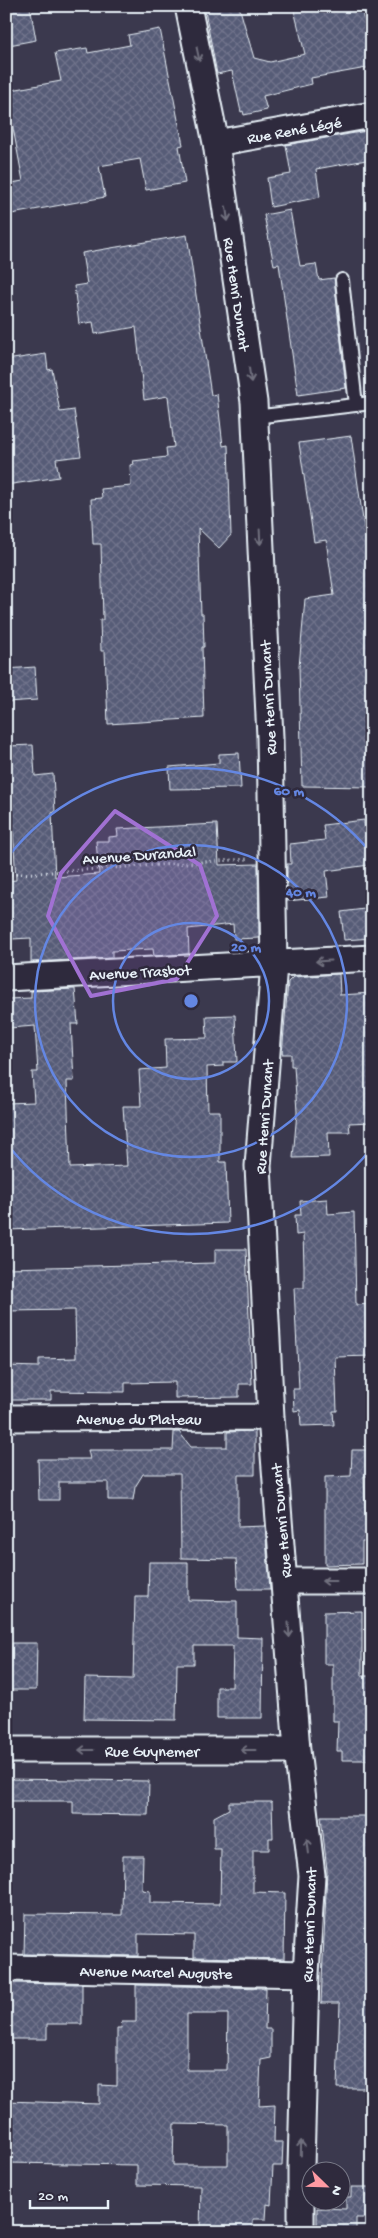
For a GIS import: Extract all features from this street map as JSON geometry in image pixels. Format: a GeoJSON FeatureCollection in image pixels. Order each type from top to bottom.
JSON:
{"type":"FeatureCollection","features":[{"type":"Feature","properties":{"kind":"street","name":"Rue Henri Dunant"},"geometry":{"type":"LineString","coordinates":[[188,6],[216,143],[254,417],[270,737],[274,964],[258,1166],[271,1418],[297,1750],[312,1875],[306,1974],[301,2232]]}},
{"type":"Feature","properties":{"kind":"street","name":"Rue René Légé"},"geometry":{"type":"LineString","coordinates":[[216,143],[372,115]]}},
{"type":"Feature","properties":{"kind":"street","name":"Avenue Trasbot"},"geometry":{"type":"LineString","coordinates":[[9,978],[372,958]]}},
{"type":"Feature","properties":{"kind":"street","name":"Avenue du Plateau"},"geometry":{"type":"LineString","coordinates":[[6,1418],[271,1418]]}},
{"type":"Feature","properties":{"kind":"street"},"geometry":{"type":"LineString","coordinates":[[285,1581],[372,1581]]}},
{"type":"Feature","properties":{"kind":"street","name":"Rue Guynemer"},"geometry":{"type":"LineString","coordinates":[[6,1750],[297,1750]]}},
{"type":"Feature","properties":{"kind":"street","name":"Avenue Marcel Auguste"},"geometry":{"type":"LineString","coordinates":[[6,1968],[306,1974]]}},
{"type":"Feature","properties":{"kind":"lane"},"geometry":{"type":"LineString","coordinates":[[342,280],[356,404]]}},
{"type":"Feature","properties":{"kind":"lane"},"geometry":{"type":"LineString","coordinates":[[254,417],[372,403]]}},
{"type":"Feature","properties":{"kind":"path","name":"Avenue Durandal"},"geometry":{"type":"LineString","coordinates":[[6,876],[272,858]]}},
{"type":"Feature","properties":{"kind":"path"},"geometry":{"type":"LineString","coordinates":[[6,908],[9,978]]}},
{"type":"Feature","properties":{"kind":"highlighted area"},"geometry":{"type":"Polygon","coordinates":[[[115,811],[200,865],[217,916],[177,979],[91,996],[48,916],[61,873],[115,811]]]}},
{"type":"Feature","properties":{"kind":"building"},"geometry":{"type":"Polygon","coordinates":[[[6,6],[30,6],[36,40],[9,45],[6,33],[6,6]]]}},
{"type":"Feature","properties":{"kind":"building"},"geometry":{"type":"Polygon","coordinates":[[[204,6],[239,6],[254,58],[270,62],[305,54],[293,6],[360,6],[372,47],[372,67],[311,78],[312,84],[263,96],[267,110],[244,115],[243,111],[241,112],[232,71],[217,74],[204,6]]]}},
{"type":"Feature","properties":{"kind":"building"},"geometry":{"type":"Polygon","coordinates":[[[160,29],[183,145],[179,146],[185,183],[146,190],[140,159],[99,166],[105,197],[6,215],[6,184],[23,181],[6,91],[61,81],[55,53],[87,48],[88,53],[130,45],[128,35],[160,29]]]}},
{"type":"Feature","properties":{"kind":"building"},"geometry":{"type":"Polygon","coordinates":[[[372,130],[372,159],[316,169],[320,197],[271,207],[267,178],[291,174],[286,145],[372,130]]]}},
{"type":"Feature","properties":{"kind":"building"},"geometry":{"type":"Polygon","coordinates":[[[290,210],[300,266],[316,264],[319,280],[334,278],[346,388],[298,395],[279,264],[274,265],[264,215],[290,210]]]}},
{"type":"Feature","properties":{"kind":"building"},"geometry":{"type":"Polygon","coordinates":[[[187,235],[211,395],[217,394],[223,446],[228,445],[231,535],[219,548],[198,528],[201,614],[203,614],[204,718],[108,724],[105,651],[101,651],[100,620],[103,620],[101,544],[93,544],[91,499],[102,498],[101,489],[131,486],[130,465],[134,464],[133,461],[167,457],[166,448],[174,447],[168,396],[144,400],[136,327],[95,334],[93,322],[79,324],[74,286],[87,284],[82,253],[187,235]]]}},
{"type":"Feature","properties":{"kind":"building"},"geometry":{"type":"Polygon","coordinates":[[[46,354],[48,370],[52,369],[60,412],[74,410],[81,456],[56,459],[59,477],[6,485],[6,360],[46,354]]]}},
{"type":"Feature","properties":{"kind":"building"},"geometry":{"type":"Polygon","coordinates":[[[351,436],[370,569],[372,568],[372,787],[302,786],[299,667],[305,599],[334,595],[326,540],[314,542],[299,443],[351,436]]]}},
{"type":"Feature","properties":{"kind":"building"},"geometry":{"type":"Polygon","coordinates":[[[35,667],[37,700],[6,702],[6,669],[35,667]]]}},
{"type":"Feature","properties":{"kind":"building"},"geometry":{"type":"Polygon","coordinates":[[[33,745],[35,776],[53,774],[55,812],[52,813],[55,877],[99,874],[96,841],[109,841],[109,837],[118,836],[117,829],[217,824],[219,865],[258,864],[259,938],[234,939],[233,924],[188,929],[189,954],[154,956],[153,949],[112,951],[112,958],[31,962],[31,938],[12,939],[8,881],[16,880],[8,746],[33,745]]]}},
{"type":"Feature","properties":{"kind":"building"},"geometry":{"type":"Polygon","coordinates":[[[239,753],[241,788],[170,789],[169,767],[219,763],[219,754],[239,753]]]}},
{"type":"Feature","properties":{"kind":"building"},"geometry":{"type":"Polygon","coordinates":[[[364,820],[369,865],[326,871],[329,897],[287,901],[287,864],[291,864],[290,844],[325,840],[323,825],[364,820]]]}},
{"type":"Feature","properties":{"kind":"building"},"geometry":{"type":"Polygon","coordinates":[[[372,908],[372,938],[344,940],[341,912],[372,908]]]}},
{"type":"Feature","properties":{"kind":"building"},"geometry":{"type":"Polygon","coordinates":[[[339,974],[340,995],[372,993],[372,1122],[349,1123],[350,1132],[328,1132],[329,1157],[293,1158],[297,1112],[294,1066],[291,1066],[291,1054],[282,1054],[288,982],[293,977],[339,974]]]}},
{"type":"Feature","properties":{"kind":"building"},"geometry":{"type":"Polygon","coordinates":[[[75,989],[78,1024],[71,1024],[74,1081],[67,1081],[70,1168],[127,1166],[123,1106],[141,1106],[139,1070],[166,1068],[165,1039],[207,1038],[206,1016],[235,1015],[237,1062],[223,1062],[223,1066],[207,1067],[208,1111],[220,1111],[220,1162],[226,1162],[228,1223],[6,1230],[6,1103],[34,1102],[32,1072],[38,1072],[35,1026],[9,1028],[8,999],[31,998],[31,991],[75,989]]]}},
{"type":"Feature","properties":{"kind":"building"},"geometry":{"type":"Polygon","coordinates":[[[327,1199],[328,1214],[354,1212],[356,1305],[372,1304],[372,1356],[335,1357],[337,1411],[333,1411],[334,1425],[301,1426],[300,1410],[294,1411],[293,1389],[299,1389],[294,1288],[304,1288],[304,1267],[303,1234],[296,1235],[295,1215],[301,1215],[300,1201],[327,1199]]]}},
{"type":"Feature","properties":{"kind":"building"},"geometry":{"type":"Polygon","coordinates":[[[215,1249],[246,1249],[252,1384],[239,1384],[239,1397],[175,1398],[175,1382],[125,1383],[125,1392],[51,1391],[51,1400],[6,1400],[6,1366],[39,1367],[39,1359],[76,1358],[75,1310],[6,1311],[6,1268],[215,1263],[215,1249]]]}},
{"type":"Feature","properties":{"kind":"building"},"geometry":{"type":"Polygon","coordinates":[[[255,1431],[255,1475],[238,1475],[238,1527],[265,1526],[270,1589],[238,1589],[236,1559],[181,1558],[180,1474],[143,1474],[135,1487],[133,1500],[108,1500],[108,1482],[59,1482],[59,1500],[39,1500],[38,1459],[90,1459],[88,1450],[173,1450],[174,1432],[179,1432],[191,1447],[227,1447],[227,1432],[255,1431]]]}},
{"type":"Feature","properties":{"kind":"building"},"geometry":{"type":"Polygon","coordinates":[[[352,1450],[372,1450],[372,1476],[364,1476],[367,1542],[362,1542],[362,1564],[325,1565],[325,1477],[351,1476],[352,1450]]]}},
{"type":"Feature","properties":{"kind":"building"},"geometry":{"type":"Polygon","coordinates":[[[149,1562],[188,1562],[188,1600],[237,1601],[237,1637],[263,1638],[262,1718],[217,1718],[217,1687],[232,1687],[233,1646],[194,1646],[194,1664],[177,1664],[176,1720],[84,1719],[85,1678],[133,1679],[135,1597],[148,1597],[149,1562]]]}},
{"type":"Feature","properties":{"kind":"building"},"geometry":{"type":"Polygon","coordinates":[[[362,1611],[362,1676],[372,1676],[372,1760],[342,1760],[342,1751],[337,1751],[338,1721],[333,1721],[333,1664],[324,1664],[324,1612],[362,1611]]]}},
{"type":"Feature","properties":{"kind":"building"},"geometry":{"type":"Polygon","coordinates":[[[12,1643],[37,1643],[36,1690],[11,1690],[12,1643]]]}},
{"type":"Feature","properties":{"kind":"building"},"geometry":{"type":"Polygon","coordinates":[[[6,1779],[149,1781],[148,1815],[73,1814],[73,1801],[6,1801],[6,1779]]]}},
{"type":"Feature","properties":{"kind":"building"},"geometry":{"type":"Polygon","coordinates":[[[229,1802],[272,1802],[273,1838],[269,1838],[269,1850],[253,1850],[253,1892],[285,1893],[284,1959],[194,1957],[194,1935],[138,1934],[138,1956],[24,1954],[25,1914],[122,1915],[123,1856],[143,1856],[142,1890],[150,1891],[150,1903],[220,1904],[221,1849],[214,1849],[214,1817],[229,1809],[229,1802]]]}},
{"type":"Feature","properties":{"kind":"building"},"geometry":{"type":"Polygon","coordinates":[[[321,1816],[369,1816],[372,1849],[372,1855],[367,1855],[372,1896],[372,2088],[337,2088],[340,2003],[321,2003],[327,1870],[321,1816]]]}},
{"type":"Feature","properties":{"kind":"building"},"geometry":{"type":"Polygon","coordinates":[[[6,1983],[82,1984],[82,2024],[47,2024],[47,2039],[6,2039],[6,1983]]]}},
{"type":"Feature","properties":{"kind":"building"},"geometry":{"type":"Polygon","coordinates":[[[136,1985],[266,1988],[265,2029],[271,2029],[271,2058],[261,2060],[259,2106],[275,2105],[274,2142],[283,2142],[282,2166],[273,2166],[271,2205],[267,2204],[266,2219],[253,2219],[253,2229],[243,2228],[243,2232],[200,2232],[201,2186],[137,2185],[137,2165],[6,2163],[6,2101],[99,2104],[99,2085],[117,2086],[117,2028],[121,2028],[122,2022],[136,2022],[136,1985]],[[187,2014],[187,2070],[227,2070],[228,2014],[187,2014]],[[174,2124],[173,2165],[228,2165],[228,2125],[174,2124]]]}},
{"type":"Feature","properties":{"kind":"building"},"geometry":{"type":"Polygon","coordinates":[[[351,2187],[372,2187],[372,2218],[356,2218],[356,2232],[317,2232],[317,2210],[350,2210],[351,2187]]]}}]}
